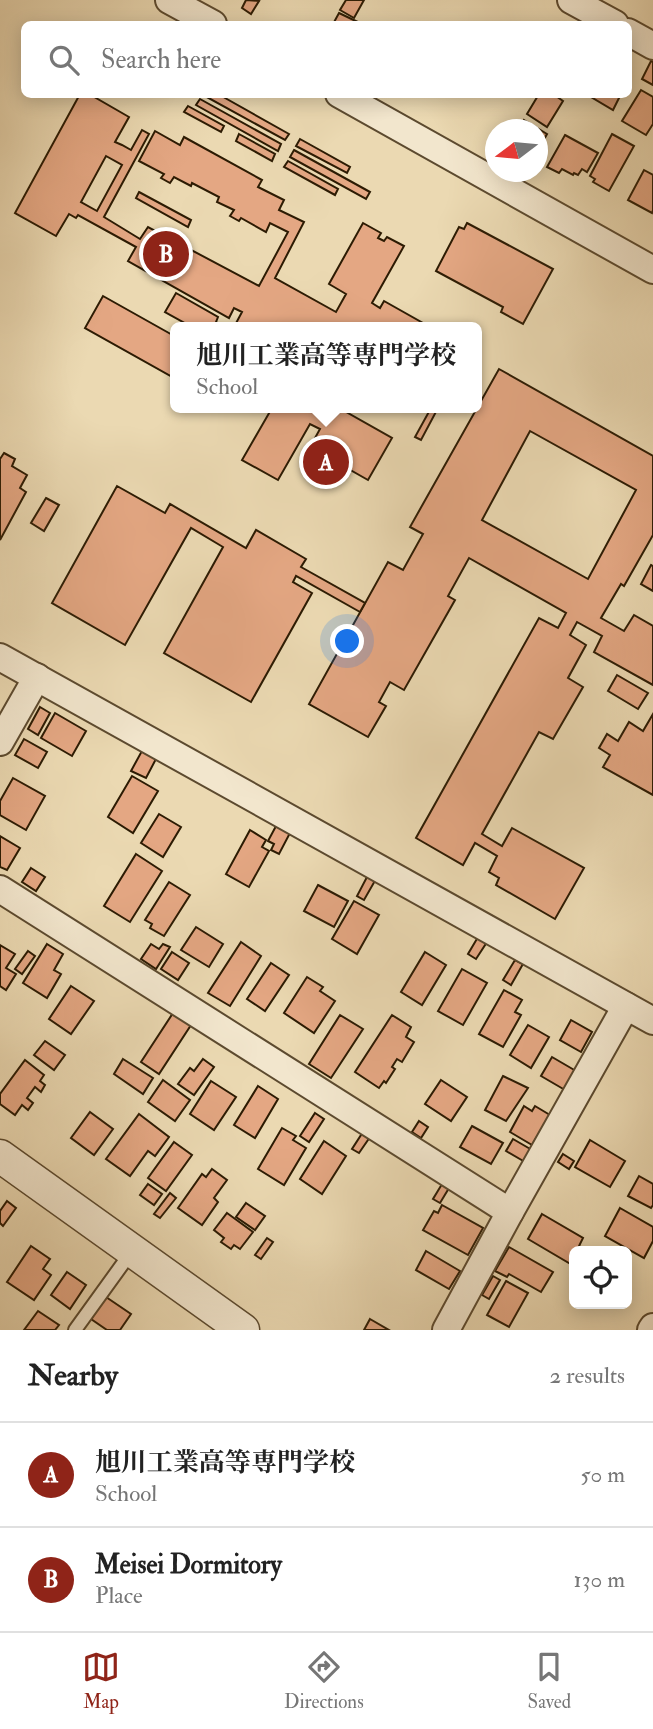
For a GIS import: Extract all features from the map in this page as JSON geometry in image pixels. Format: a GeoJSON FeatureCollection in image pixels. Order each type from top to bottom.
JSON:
{"type":"FeatureCollection","features":[{"type":"Feature","properties":{"kind":"street"},"geometry":{"type":"LineString","coordinates":[[169,0],[208,21]]}},
{"type":"Feature","properties":{"kind":"street"},"geometry":{"type":"LineString","coordinates":[[571,0],[610,21]]}},
{"type":"Feature","properties":{"kind":"street"},"geometry":{"type":"LineString","coordinates":[[632,34],[653,46]]}},
{"type":"Feature","properties":{"kind":"street"},"geometry":{"type":"LineString","coordinates":[[346,98],[653,270]]}},
{"type":"Feature","properties":{"kind":"street"},"geometry":{"type":"LineString","coordinates":[[0,656],[653,1021]]}},
{"type":"Feature","properties":{"kind":"street"},"geometry":{"type":"LineString","coordinates":[[0,742],[37,677]]}},
{"type":"Feature","properties":{"kind":"street"},"geometry":{"type":"LineString","coordinates":[[0,889],[510,1212]]}},
{"type":"Feature","properties":{"kind":"street"},"geometry":{"type":"LineString","coordinates":[[446,1330],[626,1006]]}},
{"type":"Feature","properties":{"kind":"street"},"geometry":{"type":"LineString","coordinates":[[0,1156],[243,1330]]}},
{"type":"Feature","properties":{"kind":"lane"},"geometry":{"type":"LineString","coordinates":[[75,1330],[132,1251]]}},
{"type":"Feature","properties":{"kind":"building"},"geometry":{"type":"Polygon","coordinates":[[[246,0],[259,1],[251,14],[242,8],[246,0]]]}},
{"type":"Feature","properties":{"kind":"building"},"geometry":{"type":"Polygon","coordinates":[[[346,0],[364,0],[354,18],[340,10],[346,0]]]}},
{"type":"Feature","properties":{"kind":"building"},"geometry":{"type":"Polygon","coordinates":[[[339,13],[356,21],[335,21],[339,13]]]}},
{"type":"Feature","properties":{"kind":"building"},"geometry":{"type":"Polygon","coordinates":[[[651,61],[653,62],[653,85],[642,79],[651,61]]]}},
{"type":"Feature","properties":{"kind":"building"},"geometry":{"type":"Polygon","coordinates":[[[641,90],[653,97],[653,124],[646,135],[622,121],[641,90]]]}},
{"type":"Feature","properties":{"kind":"building"},"geometry":{"type":"Polygon","coordinates":[[[78,98],[96,98],[129,117],[115,142],[131,150],[142,130],[149,134],[104,217],[140,239],[148,227],[259,286],[288,232],[270,223],[266,232],[241,218],[239,221],[230,216],[234,210],[217,202],[219,197],[174,177],[170,183],[161,178],[164,174],[139,161],[155,131],[180,145],[184,137],[262,180],[258,187],[284,200],[279,210],[304,222],[275,278],[336,312],[346,294],[329,284],[363,223],[381,233],[378,238],[384,241],[387,237],[404,246],[372,303],[380,308],[384,301],[421,322],[237,322],[242,312],[234,308],[229,318],[128,261],[136,247],[78,215],[76,218],[69,214],[56,236],[15,213],[78,98]],[[106,156],[81,202],[97,211],[122,165],[106,156]]]}},
{"type":"Feature","properties":{"kind":"building"},"geometry":{"type":"Polygon","coordinates":[[[208,98],[225,98],[289,134],[285,140],[208,98]]]}},
{"type":"Feature","properties":{"kind":"building"},"geometry":{"type":"Polygon","coordinates":[[[537,98],[559,98],[563,101],[548,125],[548,119],[535,119],[527,114],[537,98]]]}},
{"type":"Feature","properties":{"kind":"building"},"geometry":{"type":"Polygon","coordinates":[[[593,98],[619,98],[613,110],[593,98]]]}},
{"type":"Feature","properties":{"kind":"building"},"geometry":{"type":"Polygon","coordinates":[[[200,99],[281,144],[278,151],[196,105],[200,99]]]}},
{"type":"Feature","properties":{"kind":"building"},"geometry":{"type":"Polygon","coordinates":[[[188,106],[224,126],[221,132],[184,112],[188,106]]]}},
{"type":"Feature","properties":{"kind":"building"},"geometry":{"type":"Polygon","coordinates":[[[239,134],[275,154],[272,161],[236,141],[239,134]]]}},
{"type":"Feature","properties":{"kind":"building"},"geometry":{"type":"Polygon","coordinates":[[[612,134],[634,146],[609,191],[593,182],[595,179],[590,176],[612,134]]]}},
{"type":"Feature","properties":{"kind":"building"},"geometry":{"type":"Polygon","coordinates":[[[565,135],[598,153],[587,172],[582,169],[578,175],[562,169],[559,173],[548,165],[565,135]]]}},
{"type":"Feature","properties":{"kind":"building"},"geometry":{"type":"Polygon","coordinates":[[[300,139],[350,167],[347,173],[296,146],[300,139]]]}},
{"type":"Feature","properties":{"kind":"building"},"geometry":{"type":"Polygon","coordinates":[[[294,150],[370,192],[366,199],[290,157],[294,150]]]}},
{"type":"Feature","properties":{"kind":"building"},"geometry":{"type":"Polygon","coordinates":[[[288,161],[338,189],[335,195],[284,167],[288,161]]]}},
{"type":"Feature","properties":{"kind":"building"},"geometry":{"type":"Polygon","coordinates":[[[644,170],[653,175],[652,213],[628,200],[644,170]]]}},
{"type":"Feature","properties":{"kind":"building"},"geometry":{"type":"Polygon","coordinates":[[[139,192],[191,220],[188,227],[136,198],[139,192]]]}},
{"type":"Feature","properties":{"kind":"building"},"geometry":{"type":"Polygon","coordinates":[[[467,223],[553,269],[523,324],[501,312],[503,307],[436,271],[459,227],[464,229],[467,223]]]}},
{"type":"Feature","properties":{"kind":"building"},"geometry":{"type":"Polygon","coordinates":[[[176,293],[218,317],[216,322],[183,322],[165,312],[176,293]]]}},
{"type":"Feature","properties":{"kind":"building"},"geometry":{"type":"Polygon","coordinates":[[[103,296],[170,334],[170,376],[85,328],[103,296]]]}},
{"type":"Feature","properties":{"kind":"building"},"geometry":{"type":"Polygon","coordinates":[[[499,369],[653,456],[653,535],[624,586],[621,584],[601,618],[624,631],[634,615],[653,626],[653,685],[594,652],[602,636],[577,622],[570,635],[586,645],[568,678],[583,687],[553,739],[539,732],[482,834],[502,846],[512,828],[584,868],[555,919],[496,885],[499,878],[489,872],[497,856],[475,843],[463,865],[416,838],[539,618],[558,628],[566,613],[469,558],[448,596],[455,600],[404,690],[390,682],[379,702],[386,706],[368,737],[309,704],[388,562],[403,570],[423,534],[410,527],[474,413],[482,413],[482,399],[499,369]],[[530,431],[482,520],[588,579],[636,490],[530,431]]]}},
{"type":"Feature","properties":{"kind":"building"},"geometry":{"type":"Polygon","coordinates":[[[269,413],[348,413],[392,438],[368,480],[310,447],[320,429],[310,424],[278,480],[242,460],[269,413]]]}},
{"type":"Feature","properties":{"kind":"building"},"geometry":{"type":"Polygon","coordinates":[[[428,413],[435,413],[421,440],[415,437],[428,413]]]}},
{"type":"Feature","properties":{"kind":"building"},"geometry":{"type":"Polygon","coordinates":[[[4,453],[15,459],[12,466],[27,475],[20,488],[26,492],[0,540],[0,459],[4,453]]]}},
{"type":"Feature","properties":{"kind":"building"},"geometry":{"type":"Polygon","coordinates":[[[117,486],[165,513],[170,504],[246,548],[256,530],[306,559],[301,567],[365,603],[360,612],[296,576],[293,582],[312,593],[251,702],[164,653],[223,547],[191,528],[125,645],[52,603],[117,486]]]}},
{"type":"Feature","properties":{"kind":"building"},"geometry":{"type":"Polygon","coordinates":[[[46,498],[59,505],[44,531],[31,523],[46,498]]]}},
{"type":"Feature","properties":{"kind":"building"},"geometry":{"type":"Polygon","coordinates":[[[651,565],[653,566],[653,591],[641,584],[651,565]]]}},
{"type":"Feature","properties":{"kind":"building"},"geometry":{"type":"Polygon","coordinates":[[[617,675],[648,693],[638,709],[608,691],[617,675]]]}},
{"type":"Feature","properties":{"kind":"building"},"geometry":{"type":"Polygon","coordinates":[[[40,707],[50,713],[38,735],[28,729],[40,707]]]}},
{"type":"Feature","properties":{"kind":"building"},"geometry":{"type":"Polygon","coordinates":[[[55,713],[86,731],[72,756],[41,738],[55,713]]]}},
{"type":"Feature","properties":{"kind":"building"},"geometry":{"type":"Polygon","coordinates":[[[653,714],[653,795],[603,767],[610,755],[599,748],[607,734],[618,741],[629,722],[643,731],[653,714]]]}},
{"type":"Feature","properties":{"kind":"building"},"geometry":{"type":"Polygon","coordinates":[[[24,739],[47,752],[38,768],[15,755],[24,739]]]}},
{"type":"Feature","properties":{"kind":"building"},"geometry":{"type":"Polygon","coordinates":[[[143,749],[157,757],[146,778],[131,771],[143,749]]]}},
{"type":"Feature","properties":{"kind":"building"},"geometry":{"type":"Polygon","coordinates":[[[132,776],[158,791],[133,833],[108,817],[132,776]]]}},
{"type":"Feature","properties":{"kind":"building"},"geometry":{"type":"Polygon","coordinates":[[[13,778],[45,796],[26,830],[0,815],[0,801],[13,778]]]}},
{"type":"Feature","properties":{"kind":"building"},"geometry":{"type":"Polygon","coordinates":[[[159,814],[181,827],[163,857],[141,843],[159,814]]]}},
{"type":"Feature","properties":{"kind":"building"},"geometry":{"type":"Polygon","coordinates":[[[276,826],[290,833],[279,854],[271,850],[274,844],[268,841],[276,826]]]}},
{"type":"Feature","properties":{"kind":"building"},"geometry":{"type":"Polygon","coordinates":[[[250,830],[266,840],[262,847],[269,851],[249,887],[226,874],[250,830]]]}},
{"type":"Feature","properties":{"kind":"building"},"geometry":{"type":"Polygon","coordinates":[[[0,836],[20,848],[7,870],[0,867],[0,836]]]}},
{"type":"Feature","properties":{"kind":"building"},"geometry":{"type":"Polygon","coordinates":[[[136,854],[162,871],[130,922],[104,906],[136,854]]]}},
{"type":"Feature","properties":{"kind":"building"},"geometry":{"type":"Polygon","coordinates":[[[31,868],[45,877],[36,891],[22,882],[31,868]]]}},
{"type":"Feature","properties":{"kind":"building"},"geometry":{"type":"Polygon","coordinates":[[[368,875],[376,879],[364,900],[357,896],[368,875]]]}},
{"type":"Feature","properties":{"kind":"building"},"geometry":{"type":"Polygon","coordinates":[[[169,882],[190,895],[164,936],[150,928],[152,924],[145,920],[169,882]]]}},
{"type":"Feature","properties":{"kind":"building"},"geometry":{"type":"Polygon","coordinates":[[[318,885],[348,901],[334,927],[304,911],[318,885]]]}},
{"type":"Feature","properties":{"kind":"building"},"geometry":{"type":"Polygon","coordinates":[[[354,901],[379,915],[357,954],[332,939],[354,901]]]}},
{"type":"Feature","properties":{"kind":"building"},"geometry":{"type":"Polygon","coordinates":[[[196,927],[223,944],[209,967],[181,950],[196,927]]]}},
{"type":"Feature","properties":{"kind":"building"},"geometry":{"type":"Polygon","coordinates":[[[478,937],[487,942],[476,959],[468,954],[478,937]]]}},
{"type":"Feature","properties":{"kind":"building"},"geometry":{"type":"Polygon","coordinates":[[[241,942],[261,956],[230,1006],[208,993],[241,942]]]}},
{"type":"Feature","properties":{"kind":"building"},"geometry":{"type":"Polygon","coordinates":[[[47,944],[63,954],[54,970],[61,974],[47,998],[23,983],[47,944]]]}},
{"type":"Feature","properties":{"kind":"building"},"geometry":{"type":"Polygon","coordinates":[[[151,944],[159,949],[163,944],[170,947],[156,969],[141,959],[151,944]]]}},
{"type":"Feature","properties":{"kind":"building"},"geometry":{"type":"Polygon","coordinates":[[[0,945],[15,954],[6,968],[16,974],[6,990],[0,986],[0,945]]]}},
{"type":"Feature","properties":{"kind":"building"},"geometry":{"type":"Polygon","coordinates":[[[28,951],[35,956],[22,974],[15,969],[28,951]]]}},
{"type":"Feature","properties":{"kind":"building"},"geometry":{"type":"Polygon","coordinates":[[[172,952],[189,963],[178,980],[161,969],[172,952]]]}},
{"type":"Feature","properties":{"kind":"building"},"geometry":{"type":"Polygon","coordinates":[[[425,952],[446,965],[422,1005],[401,992],[425,952]]]}},
{"type":"Feature","properties":{"kind":"building"},"geometry":{"type":"Polygon","coordinates":[[[515,960],[523,964],[511,985],[503,980],[515,960]]]}},
{"type":"Feature","properties":{"kind":"building"},"geometry":{"type":"Polygon","coordinates":[[[271,963],[289,975],[265,1011],[247,999],[271,963]]]}},
{"type":"Feature","properties":{"kind":"building"},"geometry":{"type":"Polygon","coordinates":[[[462,969],[487,983],[463,1025],[438,1011],[462,969]]]}},
{"type":"Feature","properties":{"kind":"building"},"geometry":{"type":"Polygon","coordinates":[[[307,977],[323,987],[320,991],[335,1001],[314,1033],[284,1013],[307,977]]]}},
{"type":"Feature","properties":{"kind":"building"},"geometry":{"type":"Polygon","coordinates":[[[71,986],[94,1001],[71,1034],[49,1019],[71,986]]]}},
{"type":"Feature","properties":{"kind":"building"},"geometry":{"type":"Polygon","coordinates":[[[504,990],[522,1000],[515,1012],[521,1015],[503,1047],[479,1034],[504,990]]]}},
{"type":"Feature","properties":{"kind":"building"},"geometry":{"type":"Polygon","coordinates":[[[173,1013],[191,1025],[159,1074],[141,1062],[173,1013]]]}},
{"type":"Feature","properties":{"kind":"building"},"geometry":{"type":"Polygon","coordinates":[[[340,1015],[363,1029],[331,1078],[309,1064],[340,1015]]]}},
{"type":"Feature","properties":{"kind":"building"},"geometry":{"type":"Polygon","coordinates":[[[392,1015],[411,1027],[406,1037],[414,1042],[402,1062],[397,1059],[392,1067],[395,1069],[386,1083],[384,1081],[379,1088],[355,1072],[392,1015]]]}},
{"type":"Feature","properties":{"kind":"building"},"geometry":{"type":"Polygon","coordinates":[[[571,1020],[592,1032],[581,1052],[560,1040],[571,1020]]]}},
{"type":"Feature","properties":{"kind":"building"},"geometry":{"type":"Polygon","coordinates":[[[528,1025],[549,1037],[531,1068],[510,1055],[528,1025]]]}},
{"type":"Feature","properties":{"kind":"building"},"geometry":{"type":"Polygon","coordinates":[[[45,1041],[65,1055],[54,1070],[34,1055],[45,1041]]]}},
{"type":"Feature","properties":{"kind":"building"},"geometry":{"type":"Polygon","coordinates":[[[552,1057],[576,1071],[565,1090],[541,1076],[552,1057]]]}},
{"type":"Feature","properties":{"kind":"building"},"geometry":{"type":"Polygon","coordinates":[[[123,1059],[153,1078],[143,1094],[114,1074],[123,1059]]]}},
{"type":"Feature","properties":{"kind":"building"},"geometry":{"type":"Polygon","coordinates":[[[203,1059],[214,1067],[194,1095],[178,1084],[190,1068],[194,1071],[203,1059]]]}},
{"type":"Feature","properties":{"kind":"building"},"geometry":{"type":"Polygon","coordinates":[[[25,1060],[44,1075],[40,1081],[45,1085],[41,1092],[35,1087],[27,1098],[33,1103],[28,1110],[22,1105],[15,1115],[0,1104],[0,1094],[25,1060]]]}},
{"type":"Feature","properties":{"kind":"building"},"geometry":{"type":"Polygon","coordinates":[[[503,1076],[528,1088],[506,1121],[485,1110],[503,1076]]]}},
{"type":"Feature","properties":{"kind":"building"},"geometry":{"type":"Polygon","coordinates":[[[163,1080],[190,1100],[175,1121],[148,1102],[163,1080]]]}},
{"type":"Feature","properties":{"kind":"building"},"geometry":{"type":"Polygon","coordinates":[[[441,1080],[467,1097],[451,1121],[425,1104],[441,1080]]]}},
{"type":"Feature","properties":{"kind":"building"},"geometry":{"type":"Polygon","coordinates":[[[211,1081],[236,1097],[214,1130],[190,1114],[211,1081]]]}},
{"type":"Feature","properties":{"kind":"building"},"geometry":{"type":"Polygon","coordinates":[[[258,1086],[278,1099],[255,1138],[234,1125],[258,1086]]]}},
{"type":"Feature","properties":{"kind":"building"},"geometry":{"type":"Polygon","coordinates":[[[524,1106],[532,1111],[535,1106],[550,1115],[532,1145],[510,1132],[524,1106]]]}},
{"type":"Feature","properties":{"kind":"building"},"geometry":{"type":"Polygon","coordinates":[[[90,1112],[113,1129],[94,1155],[71,1138],[90,1112]]]}},
{"type":"Feature","properties":{"kind":"building"},"geometry":{"type":"Polygon","coordinates":[[[315,1113],[324,1119],[309,1142],[300,1136],[315,1113]]]}},
{"type":"Feature","properties":{"kind":"building"},"geometry":{"type":"Polygon","coordinates":[[[139,1114],[169,1137],[155,1156],[148,1151],[130,1176],[106,1159],[139,1114]]]}},
{"type":"Feature","properties":{"kind":"building"},"geometry":{"type":"Polygon","coordinates":[[[419,1121],[428,1127],[421,1138],[412,1132],[419,1121]]]}},
{"type":"Feature","properties":{"kind":"building"},"geometry":{"type":"Polygon","coordinates":[[[472,1126],[503,1143],[491,1164],[460,1147],[472,1126]]]}},
{"type":"Feature","properties":{"kind":"building"},"geometry":{"type":"Polygon","coordinates":[[[282,1128],[296,1136],[293,1140],[306,1148],[284,1185],[258,1169],[282,1128]]]}},
{"type":"Feature","properties":{"kind":"building"},"geometry":{"type":"Polygon","coordinates":[[[363,1132],[370,1137],[359,1153],[352,1149],[363,1132]]]}},
{"type":"Feature","properties":{"kind":"building"},"geometry":{"type":"Polygon","coordinates":[[[513,1139],[532,1150],[525,1162],[506,1151],[513,1139]]]}},
{"type":"Feature","properties":{"kind":"building"},"geometry":{"type":"Polygon","coordinates":[[[590,1140],[625,1161],[610,1187],[575,1167],[590,1140]]]}},
{"type":"Feature","properties":{"kind":"building"},"geometry":{"type":"Polygon","coordinates":[[[324,1141],[346,1156],[322,1194],[300,1179],[324,1141]]]}},
{"type":"Feature","properties":{"kind":"building"},"geometry":{"type":"Polygon","coordinates":[[[174,1142],[192,1155],[166,1191],[148,1178],[174,1142]]]}},
{"type":"Feature","properties":{"kind":"building"},"geometry":{"type":"Polygon","coordinates":[[[563,1154],[574,1161],[569,1169],[558,1162],[563,1154]]]}},
{"type":"Feature","properties":{"kind":"building"},"geometry":{"type":"Polygon","coordinates":[[[212,1169],[227,1180],[214,1198],[218,1202],[202,1225],[178,1208],[202,1174],[206,1177],[212,1169]]]}},
{"type":"Feature","properties":{"kind":"building"},"geometry":{"type":"Polygon","coordinates":[[[639,1176],[653,1184],[651,1208],[628,1196],[639,1176]]]}},
{"type":"Feature","properties":{"kind":"building"},"geometry":{"type":"Polygon","coordinates":[[[148,1184],[162,1194],[154,1205],[140,1195],[148,1184]]]}},
{"type":"Feature","properties":{"kind":"building"},"geometry":{"type":"Polygon","coordinates":[[[442,1184],[449,1188],[440,1203],[433,1199],[442,1184]]]}},
{"type":"Feature","properties":{"kind":"building"},"geometry":{"type":"Polygon","coordinates":[[[170,1193],[176,1198],[160,1218],[154,1214],[170,1193]]]}},
{"type":"Feature","properties":{"kind":"building"},"geometry":{"type":"Polygon","coordinates":[[[7,1201],[16,1208],[3,1226],[0,1223],[0,1211],[7,1201]]]}},
{"type":"Feature","properties":{"kind":"building"},"geometry":{"type":"Polygon","coordinates":[[[246,1203],[265,1216],[255,1230],[236,1217],[246,1203]]]}},
{"type":"Feature","properties":{"kind":"building"},"geometry":{"type":"Polygon","coordinates":[[[442,1205],[483,1228],[468,1255],[423,1230],[434,1211],[438,1213],[442,1205]]]}},
{"type":"Feature","properties":{"kind":"building"},"geometry":{"type":"Polygon","coordinates":[[[620,1208],[653,1227],[653,1241],[644,1258],[632,1251],[632,1246],[623,1246],[605,1236],[620,1208]]]}},
{"type":"Feature","properties":{"kind":"building"},"geometry":{"type":"Polygon","coordinates":[[[227,1213],[253,1232],[240,1249],[234,1245],[231,1249],[221,1242],[224,1238],[214,1230],[227,1213]]]}},
{"type":"Feature","properties":{"kind":"building"},"geometry":{"type":"Polygon","coordinates":[[[542,1214],[583,1238],[579,1246],[569,1246],[569,1263],[528,1239],[542,1214]]]}},
{"type":"Feature","properties":{"kind":"building"},"geometry":{"type":"Polygon","coordinates":[[[267,1238],[273,1242],[261,1259],[255,1255],[267,1238]]]}},
{"type":"Feature","properties":{"kind":"building"},"geometry":{"type":"Polygon","coordinates":[[[31,1246],[50,1259],[43,1269],[51,1275],[34,1300],[7,1282],[31,1246]]]}},
{"type":"Feature","properties":{"kind":"building"},"geometry":{"type":"Polygon","coordinates":[[[509,1247],[553,1272],[541,1292],[509,1274],[507,1277],[495,1271],[509,1247]]]}},
{"type":"Feature","properties":{"kind":"building"},"geometry":{"type":"Polygon","coordinates":[[[426,1251],[460,1271],[449,1289],[416,1270],[426,1251]]]}},
{"type":"Feature","properties":{"kind":"building"},"geometry":{"type":"Polygon","coordinates":[[[67,1272],[86,1285],[70,1309],[51,1295],[67,1272]]]}},
{"type":"Feature","properties":{"kind":"building"},"geometry":{"type":"Polygon","coordinates":[[[493,1276],[500,1280],[489,1299],[482,1295],[493,1276]]]}},
{"type":"Feature","properties":{"kind":"building"},"geometry":{"type":"Polygon","coordinates":[[[506,1281],[528,1293],[509,1327],[487,1315],[506,1281]]]}},
{"type":"Feature","properties":{"kind":"building"},"geometry":{"type":"Polygon","coordinates":[[[106,1297],[131,1314],[120,1330],[107,1330],[91,1319],[106,1297]]]}},
{"type":"Feature","properties":{"kind":"building"},"geometry":{"type":"Polygon","coordinates":[[[38,1311],[59,1325],[55,1330],[24,1330],[38,1311]]]}},
{"type":"Feature","properties":{"kind":"building"},"geometry":{"type":"Polygon","coordinates":[[[370,1319],[389,1330],[364,1330],[370,1319]]]}},
{"type":"Feature","properties":{"kind":"place","name":"Meisei Dormitory"},"geometry":{"type":"Point","coordinates":[166,254]}},
{"type":"Feature","properties":{"kind":"place","name":"旭川工業高等専門学校"},"geometry":{"type":"Point","coordinates":[326,462]}}]}
